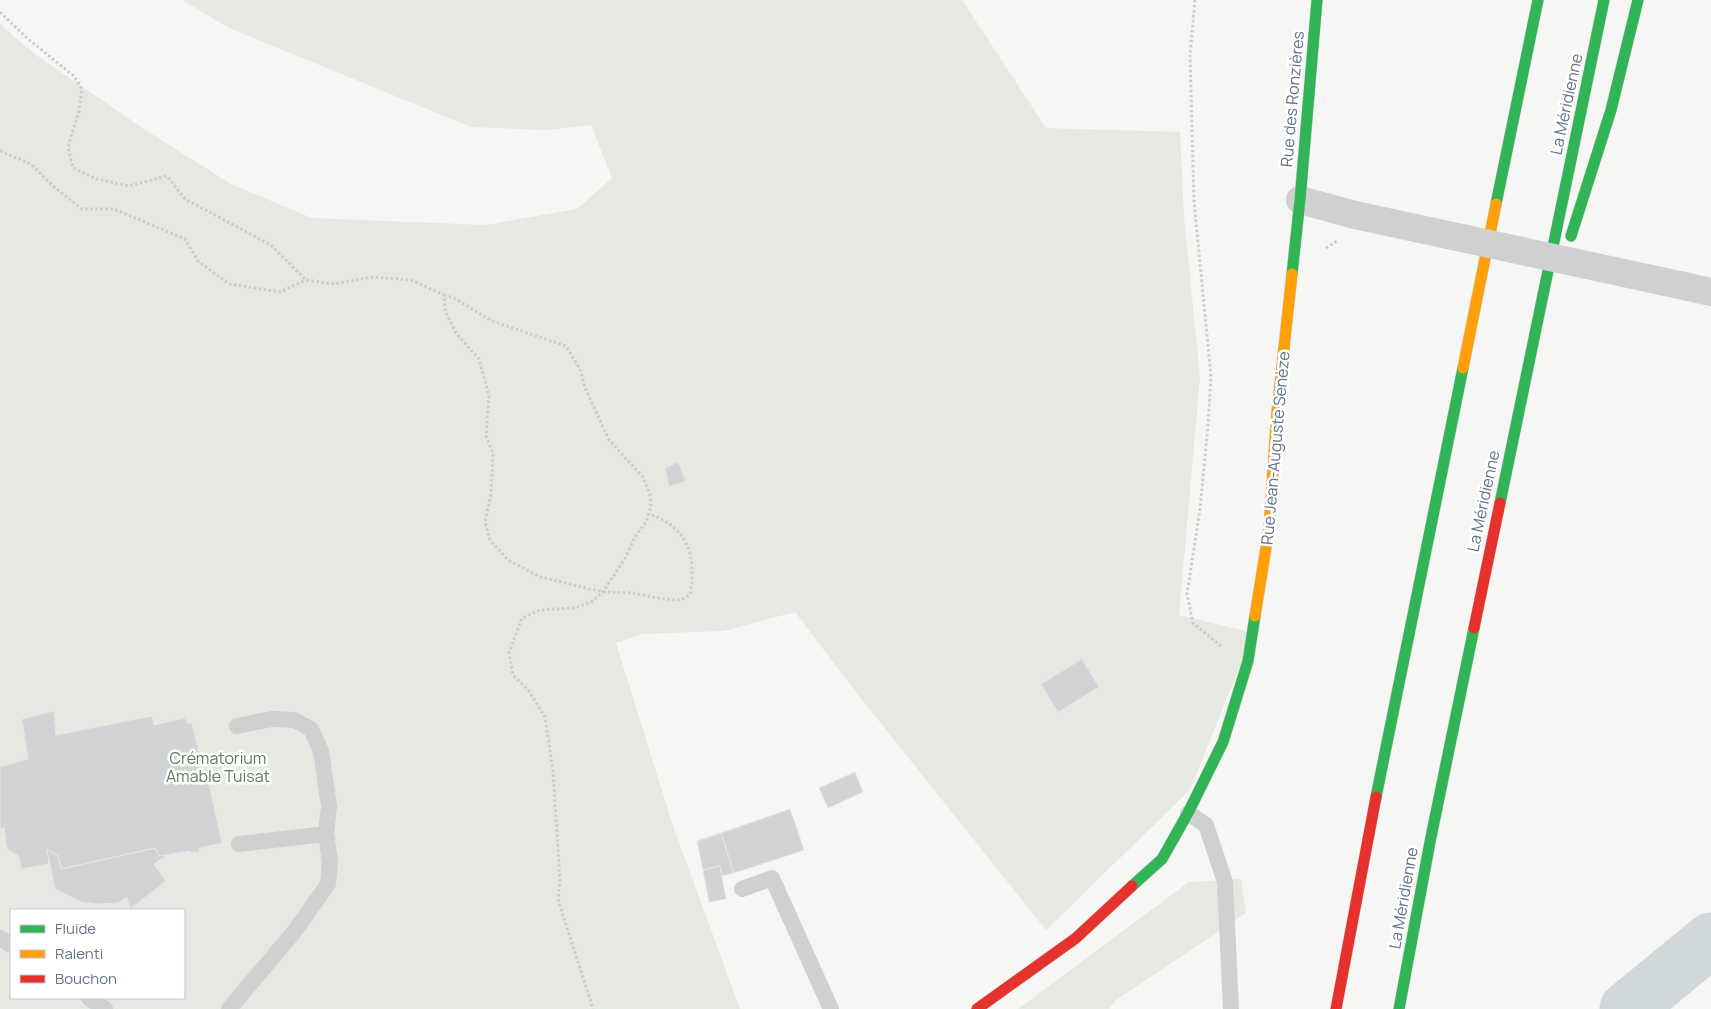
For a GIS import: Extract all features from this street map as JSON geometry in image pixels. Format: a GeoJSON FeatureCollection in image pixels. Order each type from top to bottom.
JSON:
{"type":"FeatureCollection","features":[{"type":"Feature","properties":{"kind":"main road","name":"Rue des Ronzières"},"geometry":{"type":"LineString","coordinates":[[1300,200],[1317,0]]}},
{"type":"Feature","properties":{"kind":"main road"},"geometry":{"type":"LineString","coordinates":[[1336,1009],[1392,714],[1538,0]]}},
{"type":"Feature","properties":{"kind":"main road","name":"La Méridienne"},"geometry":{"type":"LineString","coordinates":[[1399,1009],[1436,813],[1604,0]]}},
{"type":"Feature","properties":{"kind":"main road"},"geometry":{"type":"LineString","coordinates":[[1526,376],[1611,110],[1638,0]]}},
{"type":"Feature","properties":{"kind":"main road","name":"Rue Jean-Auguste Senèze"},"geometry":{"type":"LineString","coordinates":[[977,1009],[1076,938],[1162,859],[1224,742],[1248,661],[1269,529],[1277,412],[1300,200]]}},
{"type":"Feature","properties":{"kind":"street"},"geometry":{"type":"LineString","coordinates":[[1300,200],[1355,215],[1711,292]]}},
{"type":"Feature","properties":{"kind":"lane"},"geometry":{"type":"LineString","coordinates":[[230,1009],[294,932],[328,884],[330,862],[326,834],[329,806],[322,751],[311,729],[294,720],[272,719],[237,726]]}},
{"type":"Feature","properties":{"kind":"lane"},"geometry":{"type":"LineString","coordinates":[[1188,813],[1206,825],[1225,882],[1231,1009]]}},
{"type":"Feature","properties":{"kind":"lane"},"geometry":{"type":"LineString","coordinates":[[239,844],[326,834]]}},
{"type":"Feature","properties":{"kind":"lane"},"geometry":{"type":"LineString","coordinates":[[742,889],[772,878],[831,1009]]}},
{"type":"Feature","properties":{"kind":"lane"},"geometry":{"type":"LineString","coordinates":[[90,999],[105,1009]]}},
{"type":"Feature","properties":{"kind":"path"},"geometry":{"type":"LineString","coordinates":[[1195,0],[1190,55],[1194,201],[1211,377],[1200,509],[1187,594],[1193,624],[1218,645],[1248,661]]}},
{"type":"Feature","properties":{"kind":"path"},"geometry":{"type":"LineString","coordinates":[[0,12],[27,38],[74,76],[82,89],[79,111],[68,147],[73,168],[96,179],[129,186],[167,176],[185,199],[271,245],[306,280]]}},
{"type":"Feature","properties":{"kind":"path"},"geometry":{"type":"LineString","coordinates":[[0,151],[31,164],[53,186],[82,209],[114,209],[185,239],[198,261],[229,284],[280,292],[306,280],[334,284],[373,277],[411,280],[454,298],[492,321],[566,346],[580,369],[585,388],[609,440],[642,477],[650,494],[651,506],[646,522],[635,537],[625,558],[603,592],[592,601],[575,608],[540,610],[522,618],[510,653],[513,675],[528,691],[545,717],[555,801],[560,880],[558,899],[593,1009]]}},
{"type":"Feature","properties":{"kind":"path"},"geometry":{"type":"LineString","coordinates":[[444,295],[445,311],[456,333],[479,359],[489,396],[486,436],[493,453],[491,494],[485,522],[490,540],[508,560],[540,577],[603,592],[633,593],[663,599],[681,600],[690,595],[692,560],[683,536],[674,526],[649,514]]}},
{"type":"Feature","properties":{"kind":"green space","name":"Crématorium Amable Tuisat"},"geometry":{"type":"Polygon","coordinates":[[[182,0],[962,0],[1046,128],[1180,132],[1184,216],[1200,378],[1179,615],[1253,633],[1190,790],[1046,930],[855,691],[795,612],[724,631],[643,634],[616,643],[673,826],[740,1009],[0,1009],[0,24],[36,55],[144,129],[231,184],[312,218],[485,225],[577,209],[612,178],[591,125],[547,130],[471,127],[229,28],[182,0]]]}},
{"type":"Feature","properties":{"kind":"green space"},"geometry":{"type":"Polygon","coordinates":[[[1241,879],[1246,913],[1116,1000],[1109,1009],[1018,1009],[1189,882],[1241,879]]]}},
{"type":"Feature","properties":{"kind":"building"},"geometry":{"type":"Polygon","coordinates":[[[678,462],[686,481],[669,487],[665,468],[678,462]]]}},
{"type":"Feature","properties":{"kind":"building"},"geometry":{"type":"Polygon","coordinates":[[[1082,659],[1099,687],[1058,712],[1041,684],[1082,659]]]}},
{"type":"Feature","properties":{"kind":"building"},"geometry":{"type":"Polygon","coordinates":[[[54,711],[56,735],[152,716],[154,725],[185,718],[187,723],[192,723],[205,781],[208,780],[222,843],[199,848],[200,852],[191,853],[190,851],[159,856],[155,848],[61,869],[58,855],[47,850],[49,864],[21,869],[19,856],[7,849],[4,828],[0,829],[0,767],[28,759],[22,719],[54,711]]]}},
{"type":"Feature","properties":{"kind":"building"},"geometry":{"type":"Polygon","coordinates":[[[855,772],[863,792],[828,808],[819,788],[855,772]]]}},
{"type":"Feature","properties":{"kind":"building"},"geometry":{"type":"Polygon","coordinates":[[[790,809],[804,850],[734,873],[721,833],[790,809]]]}},
{"type":"Feature","properties":{"kind":"building"},"geometry":{"type":"Polygon","coordinates":[[[721,833],[734,873],[722,876],[720,866],[703,870],[697,841],[721,833]]]}},
{"type":"Feature","properties":{"kind":"building"},"geometry":{"type":"Polygon","coordinates":[[[155,848],[159,856],[167,855],[154,864],[166,881],[130,909],[127,897],[118,903],[99,904],[82,902],[55,889],[47,850],[58,855],[61,869],[155,848]]]}},
{"type":"Feature","properties":{"kind":"building"},"geometry":{"type":"Polygon","coordinates":[[[720,866],[726,899],[709,902],[703,870],[720,866]]]}},
{"type":"Feature","properties":{"kind":"waterway"},"geometry":{"type":"LineString","coordinates":[[1627,1009],[1711,940]]}},
{"type":"Feature","properties":{"kind":"traffic: fast"},"geometry":{"type":"LineString","coordinates":[[1292,274],[1317,0]]}},
{"type":"Feature","properties":{"kind":"traffic: fast"},"geometry":{"type":"LineString","coordinates":[[1496,204],[1538,0]]}},
{"type":"Feature","properties":{"kind":"traffic: fast"},"geometry":{"type":"LineString","coordinates":[[1500,503],[1604,0]]}},
{"type":"Feature","properties":{"kind":"traffic: fast"},"geometry":{"type":"LineString","coordinates":[[1571,236],[1611,110],[1638,0]]}},
{"type":"Feature","properties":{"kind":"traffic: fast"},"geometry":{"type":"LineString","coordinates":[[1376,797],[1463,368]]}},
{"type":"Feature","properties":{"kind":"traffic: fast"},"geometry":{"type":"LineString","coordinates":[[1132,886],[1162,859],[1188,813],[1223,742],[1248,661],[1255,616]]}},
{"type":"Feature","properties":{"kind":"traffic: fast"},"geometry":{"type":"LineString","coordinates":[[1399,1009],[1430,842],[1474,628]]}},
{"type":"Feature","properties":{"kind":"traffic: slow"},"geometry":{"type":"LineString","coordinates":[[1463,368],[1496,204]]}},
{"type":"Feature","properties":{"kind":"traffic: slow"},"geometry":{"type":"LineString","coordinates":[[1255,616],[1269,529],[1277,412],[1292,274]]}},
{"type":"Feature","properties":{"kind":"traffic: jam"},"geometry":{"type":"LineString","coordinates":[[1474,628],[1500,503]]}},
{"type":"Feature","properties":{"kind":"traffic: jam"},"geometry":{"type":"LineString","coordinates":[[1336,1009],[1376,797]]}},
{"type":"Feature","properties":{"kind":"traffic: jam"},"geometry":{"type":"LineString","coordinates":[[977,1009],[1076,938],[1132,886]]}}]}
